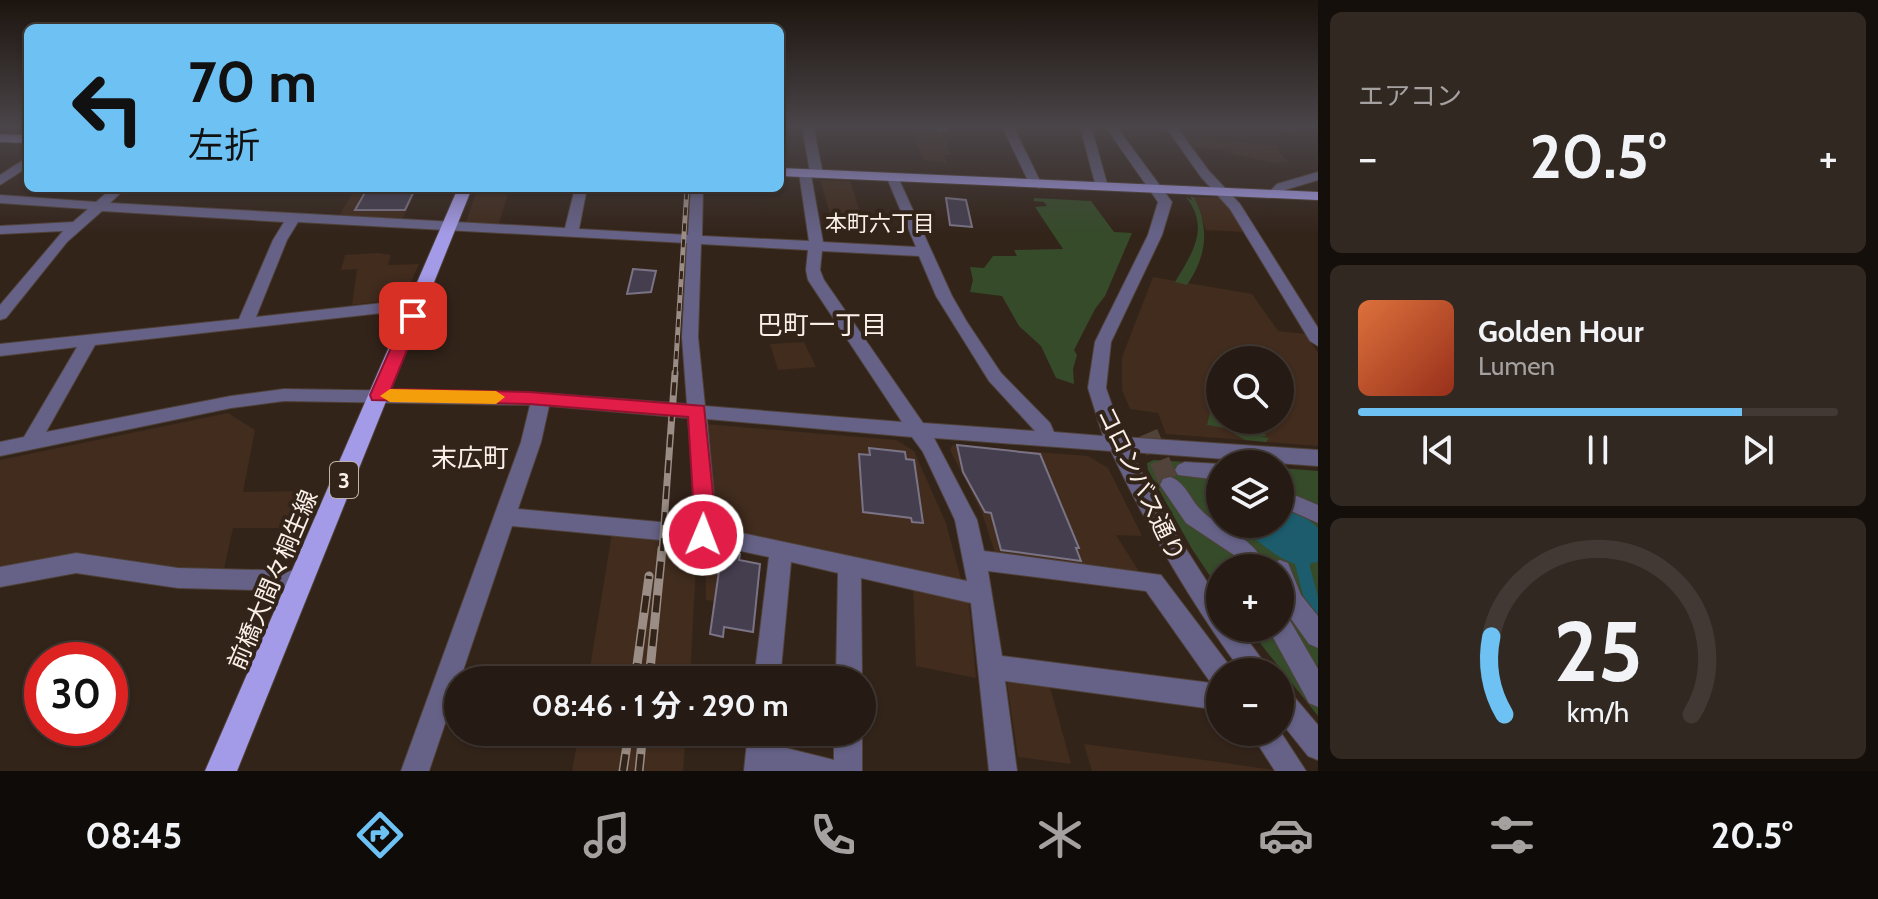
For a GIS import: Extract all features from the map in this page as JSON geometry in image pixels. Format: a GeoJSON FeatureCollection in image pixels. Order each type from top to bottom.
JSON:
{"type":"FeatureCollection","features":[{"type":"Feature","properties":{"kind":"main road"},"geometry":{"type":"LineString","coordinates":[[784,172],[1318,196]]}},
{"type":"Feature","properties":{"kind":"main road","name":"前橋大間々桐生線"},"geometry":{"type":"LineString","coordinates":[[221,771],[463,192]]}},
{"type":"Feature","properties":{"kind":"street"},"geometry":{"type":"LineString","coordinates":[[810,162],[816,247],[814,275],[825,297],[931,449],[962,511],[982,595],[1003,771]]}},
{"type":"Feature","properties":{"kind":"street"},"geometry":{"type":"LineString","coordinates":[[1025,162],[1036,185]]}},
{"type":"Feature","properties":{"kind":"street"},"geometry":{"type":"LineString","coordinates":[[1095,162],[1102,187]]}},
{"type":"Feature","properties":{"kind":"street"},"geometry":{"type":"LineString","coordinates":[[1138,162],[1159,190]]}},
{"type":"Feature","properties":{"kind":"street"},"geometry":{"type":"LineString","coordinates":[[1198,162],[1241,215],[1318,341]]}},
{"type":"Feature","properties":{"kind":"street"},"geometry":{"type":"LineString","coordinates":[[0,181],[24,164]]}},
{"type":"Feature","properties":{"kind":"street"},"geometry":{"type":"LineString","coordinates":[[1281,194],[1278,189],[1281,187],[1318,176]]}},
{"type":"Feature","properties":{"kind":"street"},"geometry":{"type":"LineString","coordinates":[[893,178],[946,299],[982,358],[1002,385],[1043,428],[1048,440]]}},
{"type":"Feature","properties":{"kind":"street","name":"コロンバス通り"},"geometry":{"type":"LineString","coordinates":[[1159,190],[1165,202],[1160,222],[1099,355],[1098,397],[1117,445],[1181,565],[1206,602]]}},
{"type":"Feature","properties":{"kind":"street"},"geometry":{"type":"LineString","coordinates":[[0,315],[75,226],[115,192]]}},
{"type":"Feature","properties":{"kind":"street"},"geometry":{"type":"LineString","coordinates":[[571,233],[580,192]]}},
{"type":"Feature","properties":{"kind":"street"},"geometry":{"type":"LineString","coordinates":[[697,192],[690,337],[704,505],[703,535]]}},
{"type":"Feature","properties":{"kind":"street"},"geometry":{"type":"LineString","coordinates":[[0,199],[927,252]]}},
{"type":"Feature","properties":{"kind":"street"},"geometry":{"type":"LineString","coordinates":[[246,322],[280,240],[294,217]]}},
{"type":"Feature","properties":{"kind":"street"},"geometry":{"type":"LineString","coordinates":[[0,230],[75,226]]}},
{"type":"Feature","properties":{"kind":"street"},"geometry":{"type":"LineString","coordinates":[[0,350],[418,304]]}},
{"type":"Feature","properties":{"kind":"street"},"geometry":{"type":"LineString","coordinates":[[31,442],[89,340]]}},
{"type":"Feature","properties":{"kind":"street"},"geometry":{"type":"LineString","coordinates":[[0,449],[264,397],[379,395],[541,399],[1117,445],[1317,467]]}},
{"type":"Feature","properties":{"kind":"street"},"geometry":{"type":"LineString","coordinates":[[415,771],[447,685],[459,639],[471,616],[493,545],[535,431],[541,399]]}},
{"type":"Feature","properties":{"kind":"street"},"geometry":{"type":"LineString","coordinates":[[1206,474],[1178,478],[1200,522],[1206,526]]}},
{"type":"Feature","properties":{"kind":"street"},"geometry":{"type":"LineString","coordinates":[[1294,503],[1318,514]]}},
{"type":"Feature","properties":{"kind":"street"},"geometry":{"type":"LineString","coordinates":[[505,517],[703,535],[982,595]]}},
{"type":"Feature","properties":{"kind":"street"},"geometry":{"type":"LineString","coordinates":[[1222,538],[1243,554]]}},
{"type":"Feature","properties":{"kind":"street"},"geometry":{"type":"LineString","coordinates":[[769,666],[781,550]]}},
{"type":"Feature","properties":{"kind":"street"},"geometry":{"type":"LineString","coordinates":[[976,560],[1153,582],[1208,658]]}},
{"type":"Feature","properties":{"kind":"street"},"geometry":{"type":"LineString","coordinates":[[0,577],[76,563],[178,578],[301,581]]}},
{"type":"Feature","properties":{"kind":"street"},"geometry":{"type":"LineString","coordinates":[[849,666],[850,566]]}},
{"type":"Feature","properties":{"kind":"street"},"geometry":{"type":"LineString","coordinates":[[1294,604],[1318,636]]}},
{"type":"Feature","properties":{"kind":"street"},"geometry":{"type":"LineString","coordinates":[[1235,642],[1247,658]]}},
{"type":"Feature","properties":{"kind":"street"},"geometry":{"type":"LineString","coordinates":[[1289,642],[1318,694]]}},
{"type":"Feature","properties":{"kind":"street"},"geometry":{"type":"LineString","coordinates":[[990,667],[1206,695]]}},
{"type":"Feature","properties":{"kind":"street"},"geometry":{"type":"LineString","coordinates":[[1294,717],[1318,746]]}},
{"type":"Feature","properties":{"kind":"street"},"geometry":{"type":"LineString","coordinates":[[848,746],[848,771]]}},
{"type":"Feature","properties":{"kind":"street"},"geometry":{"type":"LineString","coordinates":[[1274,746],[1292,771]]}},
{"type":"Feature","properties":{"kind":"street"},"geometry":{"type":"LineString","coordinates":[[760,753],[827,771]]}},
{"type":"Feature","properties":{"kind":"shaded area"},"geometry":{"type":"Polygon","coordinates":[[[820,180],[850,181],[863,221],[832,220],[820,180]]]}},
{"type":"Feature","properties":{"kind":"shaded area"},"geometry":{"type":"Polygon","coordinates":[[[354,192],[415,192],[402,220],[338,217],[354,192]]]}},
{"type":"Feature","properties":{"kind":"shaded area"},"geometry":{"type":"Polygon","coordinates":[[[477,192],[509,192],[498,226],[465,224],[477,192]]]}},
{"type":"Feature","properties":{"kind":"shaded area"},"geometry":{"type":"Polygon","coordinates":[[[1194,197],[1223,198],[1245,232],[1206,230],[1194,197]]]}},
{"type":"Feature","properties":{"kind":"shaded area"},"geometry":{"type":"Polygon","coordinates":[[[345,255],[391,255],[388,265],[419,264],[404,298],[352,305],[357,269],[341,270],[345,255]]]}},
{"type":"Feature","properties":{"kind":"shaded area"},"geometry":{"type":"Polygon","coordinates":[[[1153,277],[1252,294],[1278,331],[1306,334],[1318,353],[1318,446],[1166,434],[1158,413],[1130,409],[1122,390],[1122,357],[1153,277]]]}},
{"type":"Feature","properties":{"kind":"shaded area"},"geometry":{"type":"Polygon","coordinates":[[[804,342],[816,367],[778,370],[770,344],[804,342]]]}},
{"type":"Feature","properties":{"kind":"shaded area"},"geometry":{"type":"Polygon","coordinates":[[[228,413],[255,430],[243,492],[317,491],[300,528],[233,528],[223,573],[0,573],[0,460],[228,413]]]}},
{"type":"Feature","properties":{"kind":"shaded area"},"geometry":{"type":"Polygon","coordinates":[[[705,424],[896,440],[914,451],[946,523],[962,583],[716,529],[712,525],[705,424]]]}},
{"type":"Feature","properties":{"kind":"shaded area"},"geometry":{"type":"Polygon","coordinates":[[[952,445],[1088,456],[1108,468],[1142,536],[1116,535],[1140,573],[997,559],[982,513],[950,450],[952,445]]]}},
{"type":"Feature","properties":{"kind":"shaded area"},"geometry":{"type":"Polygon","coordinates":[[[612,533],[697,546],[691,666],[590,666],[612,533]]]}},
{"type":"Feature","properties":{"kind":"shaded area"},"geometry":{"type":"Polygon","coordinates":[[[706,552],[722,552],[715,601],[706,600],[706,552]]]}},
{"type":"Feature","properties":{"kind":"shaded area"},"geometry":{"type":"Polygon","coordinates":[[[913,586],[962,596],[969,604],[976,678],[916,666],[913,586]]]}},
{"type":"Feature","properties":{"kind":"shaded area"},"geometry":{"type":"Polygon","coordinates":[[[1013,679],[1049,683],[1071,764],[1018,757],[1007,684],[1013,679]]]}},
{"type":"Feature","properties":{"kind":"shaded area"},"geometry":{"type":"Polygon","coordinates":[[[1084,744],[1212,761],[1280,771],[1092,771],[1084,744]]]}},
{"type":"Feature","properties":{"kind":"shaded area"},"geometry":{"type":"Polygon","coordinates":[[[576,746],[685,746],[683,771],[572,771],[576,746]]]}},
{"type":"Feature","properties":{"kind":"green space"},"geometry":{"type":"Polygon","coordinates":[[[1186,197],[1193,201],[1190,197],[1194,197],[1204,230],[1199,262],[1187,285],[1175,282],[1193,250],[1198,230],[1193,208],[1186,197]]]}},
{"type":"Feature","properties":{"kind":"green space"},"geometry":{"type":"Polygon","coordinates":[[[1034,198],[1091,201],[1114,232],[1132,233],[1105,296],[1074,350],[1077,355],[1073,369],[1074,384],[1056,378],[1041,346],[1019,326],[1002,296],[970,292],[973,280],[970,267],[984,268],[993,256],[1017,256],[1014,250],[1063,249],[1035,207],[1047,206],[1044,202],[1034,201],[1034,198]]]}},
{"type":"Feature","properties":{"kind":"green space"},"geometry":{"type":"Polygon","coordinates":[[[1235,434],[1265,434],[1259,436],[1269,438],[1266,442],[1245,440],[1235,434]]]}},
{"type":"Feature","properties":{"kind":"green space"},"geometry":{"type":"Polygon","coordinates":[[[1154,460],[1206,463],[1206,538],[1294,538],[1294,469],[1318,471],[1318,716],[1294,686],[1294,658],[1272,658],[1259,642],[1294,642],[1294,554],[1206,554],[1206,570],[1148,470],[1147,463],[1154,460]]]}},
{"type":"Feature","properties":{"kind":"water"},"geometry":{"type":"Polygon","coordinates":[[[1294,511],[1318,528],[1318,562],[1311,563],[1310,567],[1318,597],[1318,618],[1303,595],[1294,554],[1275,554],[1253,538],[1294,538],[1294,511]]]}},
{"type":"Feature","properties":{"kind":"building"},"geometry":{"type":"Polygon","coordinates":[[[365,192],[414,192],[405,210],[355,210],[365,192]]]}},
{"type":"Feature","properties":{"kind":"building"},"geometry":{"type":"Polygon","coordinates":[[[946,198],[966,200],[972,227],[950,225],[946,198]]]}},
{"type":"Feature","properties":{"kind":"building"},"geometry":{"type":"Polygon","coordinates":[[[633,269],[656,271],[651,292],[627,294],[633,269]]]}},
{"type":"Feature","properties":{"kind":"building"},"geometry":{"type":"Polygon","coordinates":[[[957,445],[1040,454],[1079,548],[1076,548],[1081,561],[1001,550],[991,513],[985,512],[963,472],[957,445]]]}},
{"type":"Feature","properties":{"kind":"building"},"geometry":{"type":"Polygon","coordinates":[[[869,448],[905,452],[906,459],[914,460],[923,523],[912,522],[911,518],[863,512],[859,454],[870,455],[869,448]]]}},
{"type":"Feature","properties":{"kind":"building"},"geometry":{"type":"Polygon","coordinates":[[[722,550],[740,554],[739,560],[760,564],[753,632],[724,627],[723,637],[710,634],[722,550]]]}},
{"type":"Feature","properties":{"kind":"tunnel"},"geometry":{"type":"LineString","coordinates":[[1148,433],[1170,485]]}},
{"type":"Feature","properties":{"kind":"railway"},"geometry":{"type":"LineString","coordinates":[[675,375],[687,192]]}},
{"type":"Feature","properties":{"kind":"railway"},"geometry":{"type":"LineString","coordinates":[[662,551],[675,373]]}},
{"type":"Feature","properties":{"kind":"railway"},"geometry":{"type":"LineString","coordinates":[[650,666],[662,549]]}},
{"type":"Feature","properties":{"kind":"railway"},"geometry":{"type":"LineString","coordinates":[[637,666],[649,576]]}},
{"type":"Feature","properties":{"kind":"railway"},"geometry":{"type":"LineString","coordinates":[[623,771],[627,746]]}},
{"type":"Feature","properties":{"kind":"railway"},"geometry":{"type":"LineString","coordinates":[[639,771],[642,746]]}},
{"type":"Feature","properties":{"kind":"slow traffic"},"geometry":{"type":"LineString","coordinates":[[390,396],[496,397]]}},
{"type":"Feature","properties":{"kind":"district","name":"本町六丁目"},"geometry":{"type":"Point","coordinates":[880,223]}},
{"type":"Feature","properties":{"kind":"district","name":"巴町一丁目"},"geometry":{"type":"Point","coordinates":[822,325]}},
{"type":"Feature","properties":{"kind":"district","name":"末広町"},"geometry":{"type":"Point","coordinates":[470,458]}},
{"type":"Feature","properties":{"kind":"route"},"geometry":{"type":"LineString","coordinates":[[413,316],[379,395],[529,398],[697,411],[705,514],[703,535]]}}]}
